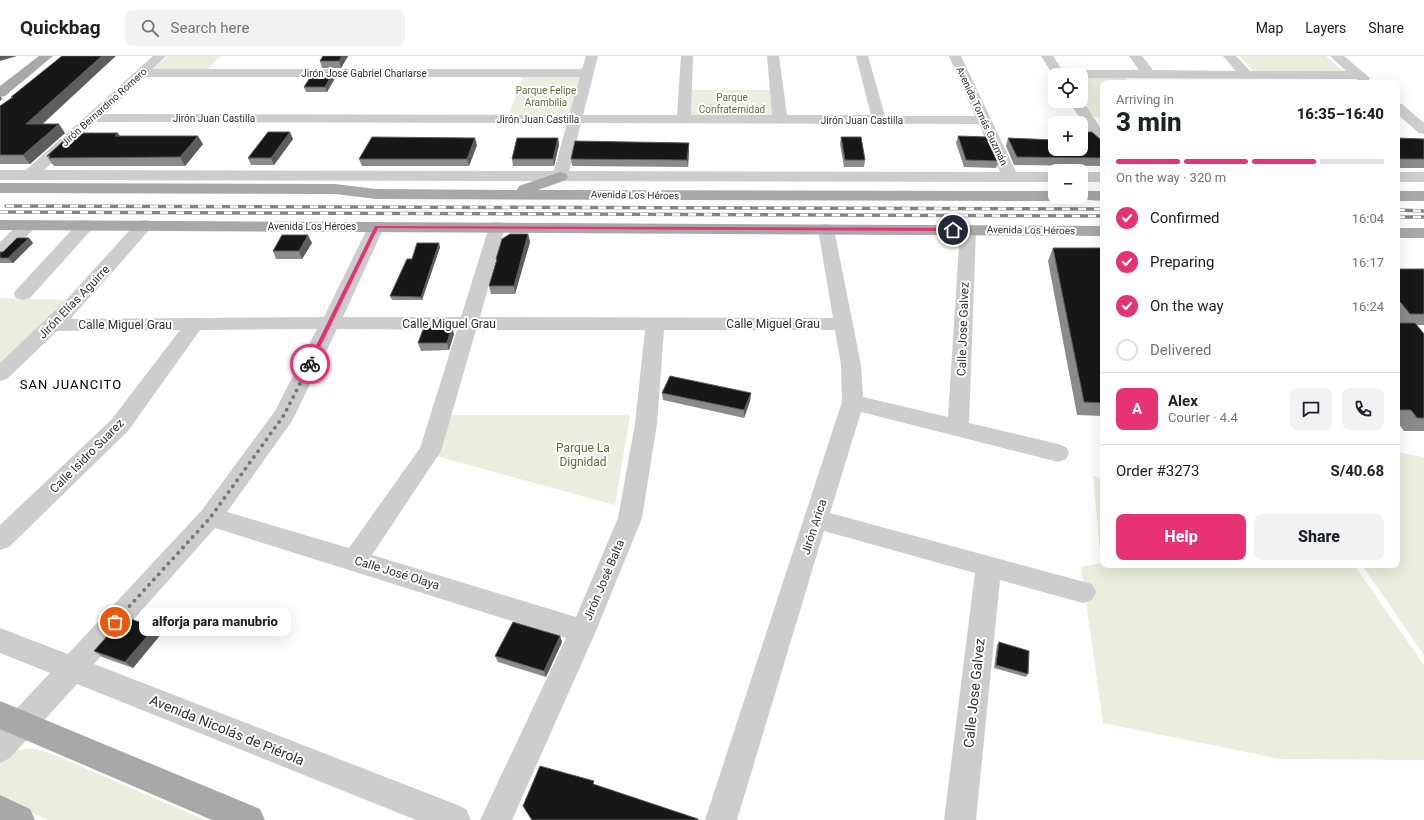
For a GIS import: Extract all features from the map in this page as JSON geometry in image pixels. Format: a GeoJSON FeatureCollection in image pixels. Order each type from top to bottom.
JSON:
{"type":"FeatureCollection","features":[{"type":"Feature","properties":{"kind":"main road"},"geometry":{"type":"LineString","coordinates":[[0,93],[47,56]]}},
{"type":"Feature","properties":{"kind":"main road"},"geometry":{"type":"LineString","coordinates":[[274,176],[291,189]]}},
{"type":"Feature","properties":{"kind":"main road"},"geometry":{"type":"LineString","coordinates":[[514,194],[560,176]]}},
{"type":"Feature","properties":{"kind":"main road","name":"Avenida Los Héroes"},"geometry":{"type":"LineString","coordinates":[[2,193],[291,189],[335,190],[376,194],[1048,196]]}},
{"type":"Feature","properties":{"kind":"main road"},"geometry":{"type":"LineString","coordinates":[[2,193],[330,197],[376,194]]}},
{"type":"Feature","properties":{"kind":"main road"},"geometry":{"type":"LineString","coordinates":[[1088,196],[1100,196]]}},
{"type":"Feature","properties":{"kind":"main road"},"geometry":{"type":"LineString","coordinates":[[1400,196],[1424,196]]}},
{"type":"Feature","properties":{"kind":"main road"},"geometry":{"type":"LineString","coordinates":[[0,218],[10,218],[28,225]]}},
{"type":"Feature","properties":{"kind":"main road","name":"Avenida Los Héroes"},"geometry":{"type":"LineString","coordinates":[[0,225],[1100,231]]}},
{"type":"Feature","properties":{"kind":"main road"},"geometry":{"type":"LineString","coordinates":[[1400,233],[1424,233]]}},
{"type":"Feature","properties":{"kind":"main road"},"geometry":{"type":"LineString","coordinates":[[11,719],[249,820]]}},
{"type":"Feature","properties":{"kind":"street","name":"Jirón Bernardino Romero"},"geometry":{"type":"LineString","coordinates":[[30,175],[160,56]]}},
{"type":"Feature","properties":{"kind":"street"},"geometry":{"type":"LineString","coordinates":[[560,176],[592,56]]}},
{"type":"Feature","properties":{"kind":"street"},"geometry":{"type":"LineString","coordinates":[[684,119],[687,56]]}},
{"type":"Feature","properties":{"kind":"street"},"geometry":{"type":"LineString","coordinates":[[773,56],[780,120]]}},
{"type":"Feature","properties":{"kind":"street"},"geometry":{"type":"LineString","coordinates":[[862,56],[879,120]]}},
{"type":"Feature","properties":{"kind":"street","name":"Avenida Tomás Guzmán"},"geometry":{"type":"LineString","coordinates":[[954,56],[1010,176]]}},
{"type":"Feature","properties":{"kind":"street"},"geometry":{"type":"LineString","coordinates":[[1047,56],[1054,68]]}},
{"type":"Feature","properties":{"kind":"street"},"geometry":{"type":"LineString","coordinates":[[1135,56],[1149,74]]}},
{"type":"Feature","properties":{"kind":"street"},"geometry":{"type":"LineString","coordinates":[[1229,56],[1247,75]]}},
{"type":"Feature","properties":{"kind":"street"},"geometry":{"type":"LineString","coordinates":[[1336,56],[1364,79]]}},
{"type":"Feature","properties":{"kind":"street","name":"Jirón José Gabriel Chariarse"},"geometry":{"type":"LineString","coordinates":[[141,73],[588,73]]}},
{"type":"Feature","properties":{"kind":"street"},"geometry":{"type":"LineString","coordinates":[[1088,74],[1247,75],[1364,79]]}},
{"type":"Feature","properties":{"kind":"street"},"geometry":{"type":"LineString","coordinates":[[1083,108],[1096,122],[1100,135]]}},
{"type":"Feature","properties":{"kind":"street"},"geometry":{"type":"LineString","coordinates":[[1400,109],[1420,124]]}},
{"type":"Feature","properties":{"kind":"street","name":"Jirón Juan Castilla"},"geometry":{"type":"LineString","coordinates":[[92,118],[984,120]]}},
{"type":"Feature","properties":{"kind":"street"},"geometry":{"type":"LineString","coordinates":[[1400,121],[1420,124]]}},
{"type":"Feature","properties":{"kind":"street","name":"Avenida Los Héroes"},"geometry":{"type":"LineString","coordinates":[[0,175],[1048,177]]}},
{"type":"Feature","properties":{"kind":"street"},"geometry":{"type":"LineString","coordinates":[[1088,177],[1100,177]]}},
{"type":"Feature","properties":{"kind":"street"},"geometry":{"type":"LineString","coordinates":[[1400,177],[1424,177]]}},
{"type":"Feature","properties":{"kind":"street"},"geometry":{"type":"LineString","coordinates":[[0,252],[28,225]]}},
{"type":"Feature","properties":{"kind":"street"},"geometry":{"type":"LineString","coordinates":[[23,294],[86,225]]}},
{"type":"Feature","properties":{"kind":"street","name":"Jirón Elías Aguirre"},"geometry":{"type":"LineString","coordinates":[[0,374],[53,325],[110,266],[144,225]]}},
{"type":"Feature","properties":{"kind":"street"},"geometry":{"type":"LineString","coordinates":[[0,748],[11,719],[73,669],[210,518],[284,415],[330,324],[376,227]]}},
{"type":"Feature","properties":{"kind":"street"},"geometry":{"type":"LineString","coordinates":[[354,560],[430,451],[497,227]]}},
{"type":"Feature","properties":{"kind":"street","name":"Jirón Arica"},"geometry":{"type":"LineString","coordinates":[[721,820],[853,402],[851,365],[826,229]]}},
{"type":"Feature","properties":{"kind":"street","name":"Calle Jose Galvez"},"geometry":{"type":"LineString","coordinates":[[958,428],[968,230]]}},
{"type":"Feature","properties":{"kind":"street","name":"Jirón José Balta"},"geometry":{"type":"LineString","coordinates":[[496,820],[583,631],[630,518],[646,424],[655,324]]}},
{"type":"Feature","properties":{"kind":"street","name":"Calle Miguel Grau"},"geometry":{"type":"LineString","coordinates":[[53,325],[844,324]]}},
{"type":"Feature","properties":{"kind":"street","name":"Calle Isidro Suarez"},"geometry":{"type":"LineString","coordinates":[[0,540],[120,425],[194,325]]}},
{"type":"Feature","properties":{"kind":"street"},"geometry":{"type":"LineString","coordinates":[[853,402],[1058,453]]}},
{"type":"Feature","properties":{"kind":"street","name":"Calle José Olaya"},"geometry":{"type":"LineString","coordinates":[[210,518],[354,560],[583,631]]}},
{"type":"Feature","properties":{"kind":"street"},"geometry":{"type":"LineString","coordinates":[[816,519],[1083,592]]}},
{"type":"Feature","properties":{"kind":"street","name":"Calle Jose Galvez"},"geometry":{"type":"LineString","coordinates":[[960,820],[989,566]]}},
{"type":"Feature","properties":{"kind":"street","name":"Avenida Nicolás de Piérola"},"geometry":{"type":"LineString","coordinates":[[0,640],[455,820]]}},
{"type":"Feature","properties":{"kind":"green space"},"geometry":{"type":"Polygon","coordinates":[[[168,56],[221,56],[208,69],[154,69],[168,56]]]}},
{"type":"Feature","properties":{"kind":"green space"},"geometry":{"type":"Polygon","coordinates":[[[1239,56],[1326,56],[1343,71],[1254,71],[1239,56]]]}},
{"type":"Feature","properties":{"kind":"green space","name":"Parque Felipe Arambilia"},"geometry":{"type":"Polygon","coordinates":[[[523,77],[580,77],[570,115],[509,114],[523,77]]]}},
{"type":"Feature","properties":{"kind":"green space"},"geometry":{"type":"Polygon","coordinates":[[[1088,78],[1126,78],[1127,80],[1100,80],[1100,117],[1093,117],[1087,108],[1088,78]]]}},
{"type":"Feature","properties":{"kind":"green space","name":"Parque Confraternidad"},"geometry":{"type":"Polygon","coordinates":[[[692,90],[770,90],[772,116],[691,116],[692,90]]]}},
{"type":"Feature","properties":{"kind":"green space"},"geometry":{"type":"Polygon","coordinates":[[[0,298],[71,300],[0,367],[0,298]]]}},
{"type":"Feature","properties":{"kind":"green space","name":"Parque La Dignidad"},"geometry":{"type":"Polygon","coordinates":[[[448,415],[630,415],[615,505],[436,456],[448,415]]]}},
{"type":"Feature","properties":{"kind":"green space"},"geometry":{"type":"Polygon","coordinates":[[[1400,453],[1424,457],[1424,655],[1364,568],[1400,568],[1400,453]]]}},
{"type":"Feature","properties":{"kind":"green space"},"geometry":{"type":"Polygon","coordinates":[[[1093,475],[1100,478],[1100,552],[1093,475]]]}},
{"type":"Feature","properties":{"kind":"green space"},"geometry":{"type":"Polygon","coordinates":[[[1100,563],[1100,568],[1356,568],[1424,665],[1424,760],[1280,759],[1103,723],[1081,567],[1100,563]]]}},
{"type":"Feature","properties":{"kind":"green space"},"geometry":{"type":"Polygon","coordinates":[[[32,748],[47,752],[205,820],[48,820],[0,799],[0,762],[18,750],[32,748]]]}},
{"type":"Feature","properties":{"kind":"building"},"geometry":{"type":"Polygon","coordinates":[[[62,56],[102,56],[26,124],[59,124],[23,155],[0,155],[0,106],[62,56]]]}},
{"type":"Feature","properties":{"kind":"building"},"geometry":{"type":"Polygon","coordinates":[[[323,56],[342,56],[339,61],[320,61],[323,56]]]}},
{"type":"Feature","properties":{"kind":"building"},"geometry":{"type":"Polygon","coordinates":[[[313,73],[333,73],[325,87],[304,87],[313,73]]]}},
{"type":"Feature","properties":{"kind":"building"},"geometry":{"type":"Polygon","coordinates":[[[268,132],[290,132],[271,158],[248,158],[268,132]]]}},
{"type":"Feature","properties":{"kind":"building"},"geometry":{"type":"Polygon","coordinates":[[[1088,132],[1092,132],[1100,139],[1100,158],[1017,157],[1008,138],[1048,140],[1048,156],[1088,156],[1088,132]]]}},
{"type":"Feature","properties":{"kind":"building"},"geometry":{"type":"Polygon","coordinates":[[[72,133],[118,133],[115,136],[198,136],[180,157],[49,158],[50,156],[47,156],[72,133]]]}},
{"type":"Feature","properties":{"kind":"building"},"geometry":{"type":"Polygon","coordinates":[[[958,136],[988,137],[999,161],[966,160],[958,136]]]}},
{"type":"Feature","properties":{"kind":"building"},"geometry":{"type":"Polygon","coordinates":[[[372,137],[475,138],[467,159],[359,159],[372,137]]]}},
{"type":"Feature","properties":{"kind":"building"},"geometry":{"type":"Polygon","coordinates":[[[841,137],[861,137],[865,160],[845,160],[841,137]]]}},
{"type":"Feature","properties":{"kind":"building"},"geometry":{"type":"Polygon","coordinates":[[[517,138],[558,138],[553,159],[512,159],[517,138]]]}},
{"type":"Feature","properties":{"kind":"building"},"geometry":{"type":"Polygon","coordinates":[[[1400,138],[1424,139],[1424,159],[1400,159],[1400,138]]]}},
{"type":"Feature","properties":{"kind":"building"},"geometry":{"type":"Polygon","coordinates":[[[575,141],[689,143],[687,160],[571,159],[575,141]]]}},
{"type":"Feature","properties":{"kind":"building"},"geometry":{"type":"Polygon","coordinates":[[[510,234],[528,234],[514,286],[489,286],[502,239],[510,234]]]}},
{"type":"Feature","properties":{"kind":"building"},"geometry":{"type":"Polygon","coordinates":[[[282,235],[308,235],[299,251],[273,251],[282,235]]]}},
{"type":"Feature","properties":{"kind":"building"},"geometry":{"type":"Polygon","coordinates":[[[17,238],[29,238],[8,258],[0,258],[0,252],[3,252],[17,238]]]}},
{"type":"Feature","properties":{"kind":"building"},"geometry":{"type":"Polygon","coordinates":[[[417,243],[439,243],[421,297],[390,296],[407,259],[412,259],[417,243]]]}},
{"type":"Feature","properties":{"kind":"building"},"geometry":{"type":"Polygon","coordinates":[[[1053,248],[1100,248],[1100,403],[1084,402],[1053,248]]]}},
{"type":"Feature","properties":{"kind":"building"},"geometry":{"type":"Polygon","coordinates":[[[1400,269],[1424,269],[1424,314],[1410,314],[1400,302],[1400,269]]]}},
{"type":"Feature","properties":{"kind":"building"},"geometry":{"type":"Polygon","coordinates":[[[1400,323],[1415,323],[1424,334],[1424,418],[1417,418],[1411,410],[1400,410],[1400,323]]]}},
{"type":"Feature","properties":{"kind":"building"},"geometry":{"type":"Polygon","coordinates":[[[424,327],[452,327],[447,343],[418,343],[424,327]]]}},
{"type":"Feature","properties":{"kind":"building"},"geometry":{"type":"Polygon","coordinates":[[[670,376],[751,393],[744,410],[662,393],[670,376]]]}},
{"type":"Feature","properties":{"kind":"building"},"geometry":{"type":"Polygon","coordinates":[[[124,617],[155,627],[125,662],[94,651],[124,617]]]}},
{"type":"Feature","properties":{"kind":"building"},"geometry":{"type":"Polygon","coordinates":[[[513,622],[560,636],[544,671],[495,656],[513,622]]]}},
{"type":"Feature","properties":{"kind":"building"},"geometry":{"type":"Polygon","coordinates":[[[999,642],[1029,651],[1028,674],[996,665],[999,642]]]}},
{"type":"Feature","properties":{"kind":"building"},"geometry":{"type":"Polygon","coordinates":[[[540,766],[594,781],[593,784],[698,820],[532,820],[523,806],[540,766]]]}},
{"type":"Feature","properties":{"kind":"railway"},"geometry":{"type":"LineString","coordinates":[[6,206],[1100,209]]}},
{"type":"Feature","properties":{"kind":"railway"},"geometry":{"type":"LineString","coordinates":[[1400,210],[1424,211]]}},
{"type":"Feature","properties":{"kind":"railway"},"geometry":{"type":"LineString","coordinates":[[0,212],[1100,216]]}},
{"type":"Feature","properties":{"kind":"railway"},"geometry":{"type":"LineString","coordinates":[[1400,217],[1424,217]]}},
{"type":"Feature","properties":{"kind":"way so far"},"geometry":{"type":"LineString","coordinates":[[115,622],[210,518],[284,415],[310,364]]}},
{"type":"Feature","properties":{"kind":"place","name":"alforja para manubrio"},"geometry":{"type":"Point","coordinates":[115,622]}},
{"type":"Feature","properties":{"kind":"district","name":"SAN JUANCITO"},"geometry":{"type":"Point","coordinates":[71,384]}},
{"type":"Feature","properties":{"kind":"route"},"geometry":{"type":"LineString","coordinates":[[310,364],[376,227],[953,230]]}}]}
